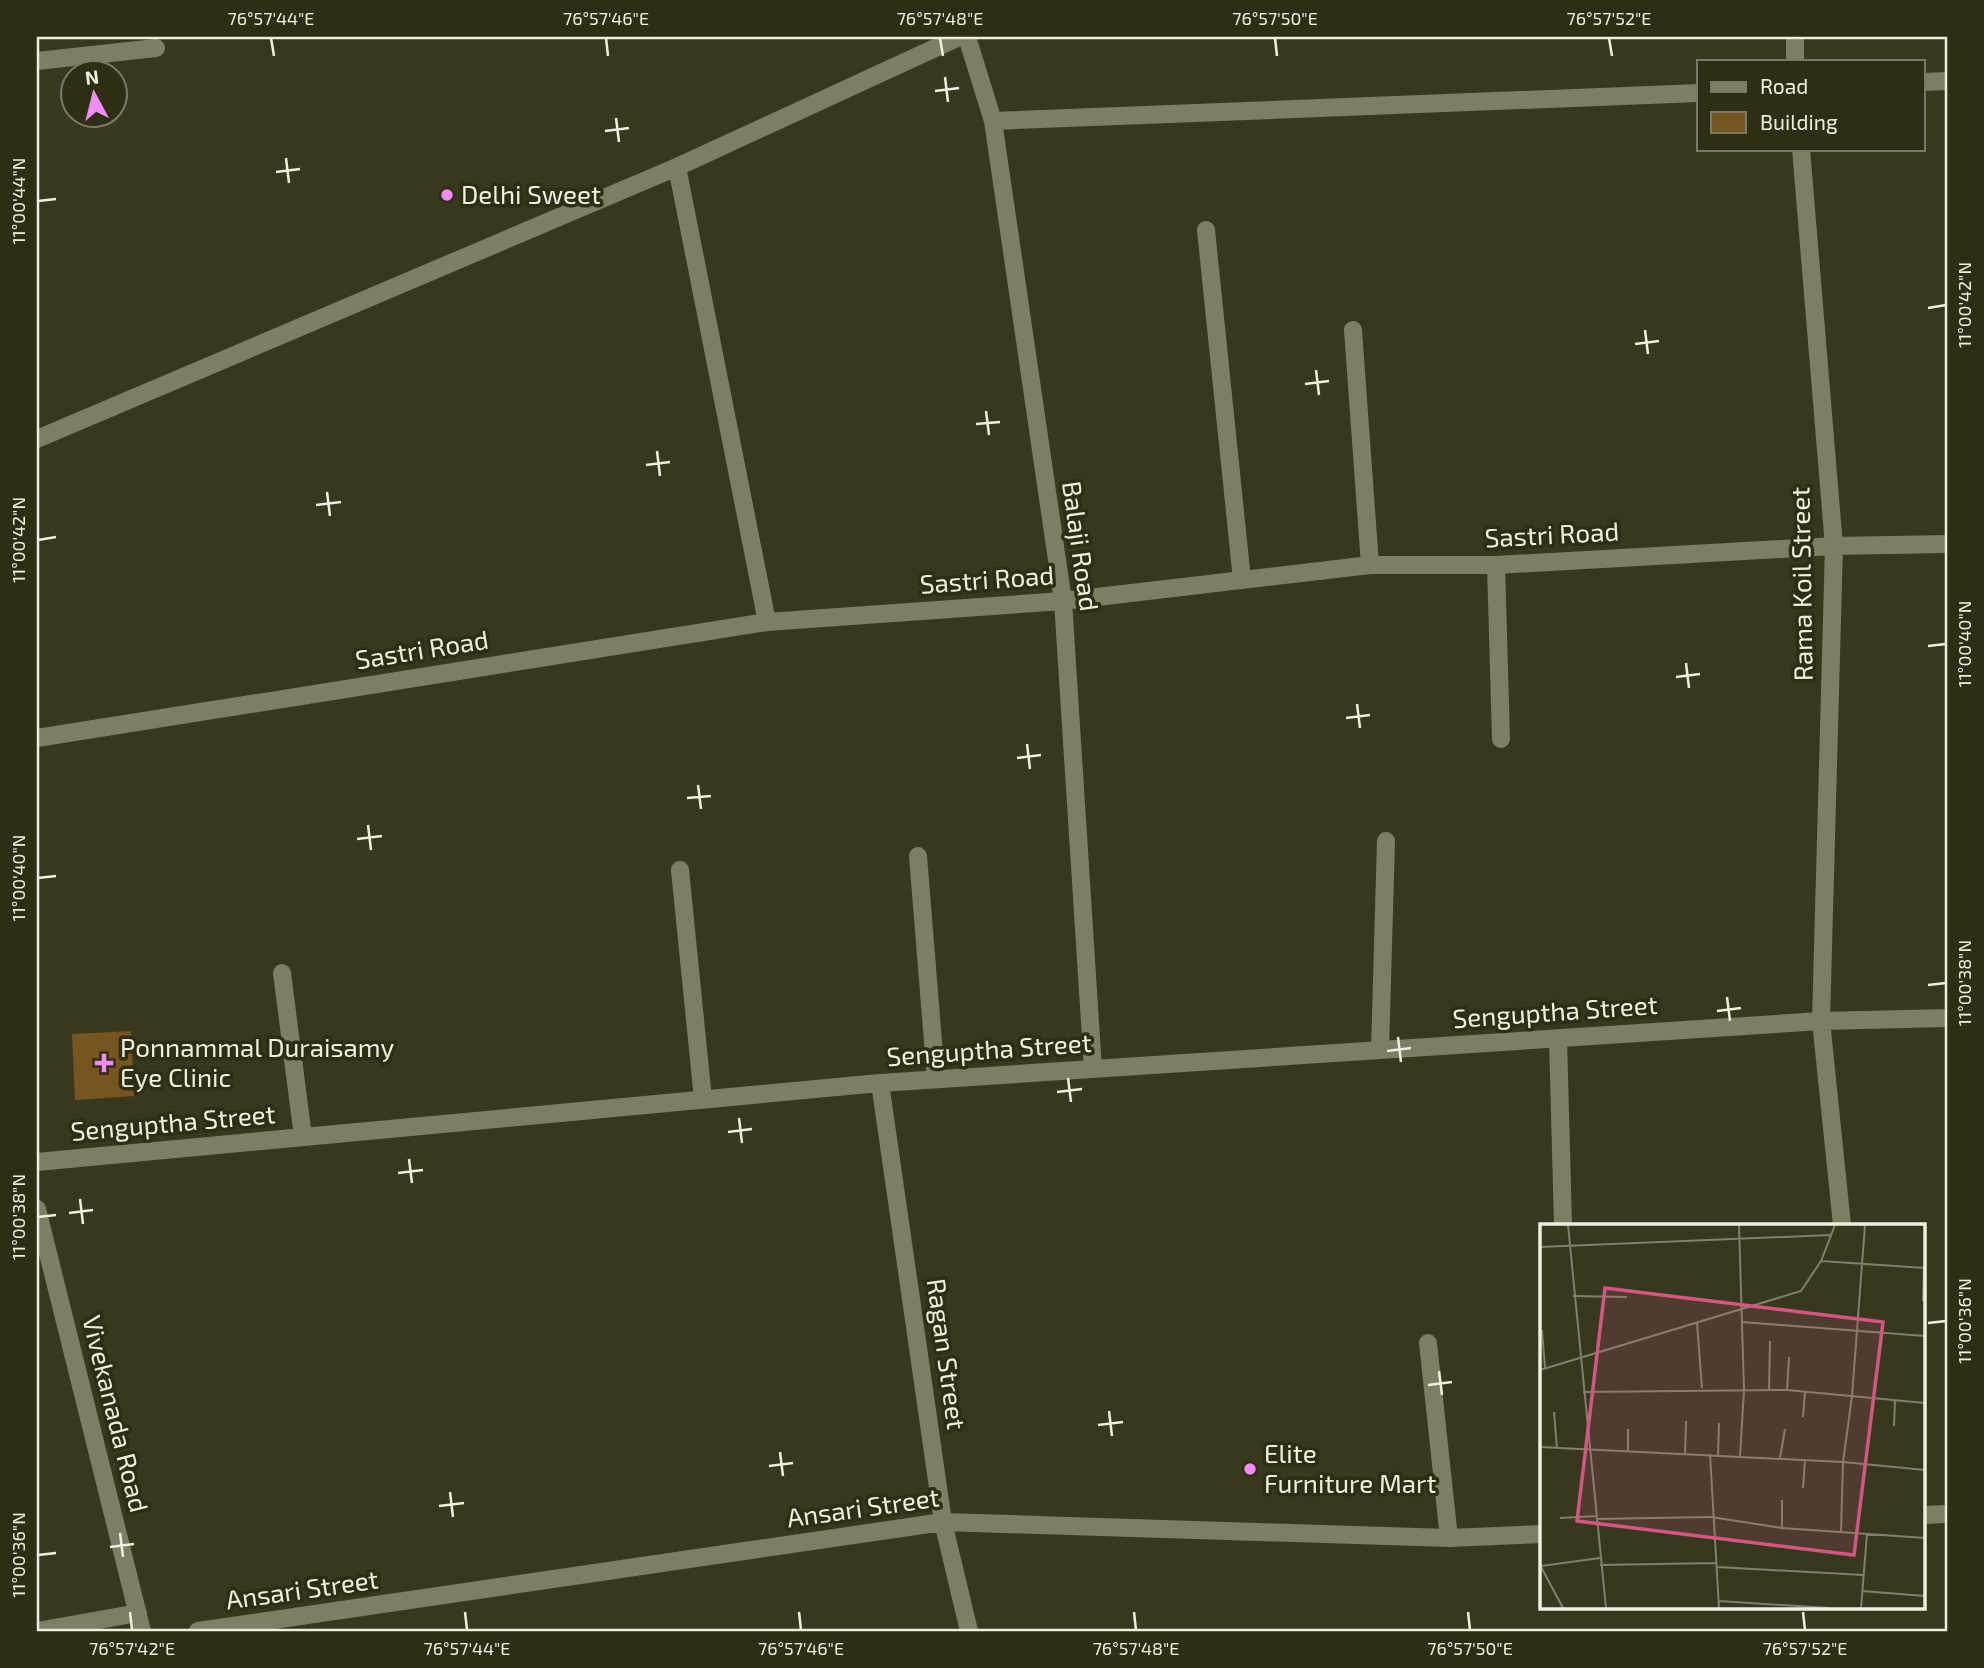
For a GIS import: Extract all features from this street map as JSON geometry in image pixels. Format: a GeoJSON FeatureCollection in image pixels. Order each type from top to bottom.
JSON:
{"type":"FeatureCollection","features":[{"type":"Feature","properties":{"kind":"street"},"geometry":{"type":"LineString","coordinates":[[37,439],[677,167],[959,37]]}},
{"type":"Feature","properties":{"kind":"street","name":"Balaji Road"},"geometry":{"type":"LineString","coordinates":[[967,37],[993,121],[1063,601],[1093,1069]]}},
{"type":"Feature","properties":{"kind":"street"},"geometry":{"type":"LineString","coordinates":[[1795,37],[1795,60]]}},
{"type":"Feature","properties":{"kind":"street"},"geometry":{"type":"LineString","coordinates":[[37,61],[156,48]]}},
{"type":"Feature","properties":{"kind":"street"},"geometry":{"type":"LineString","coordinates":[[1924,82],[1947,81]]}},
{"type":"Feature","properties":{"kind":"street"},"geometry":{"type":"LineString","coordinates":[[993,121],[1697,93]]}},
{"type":"Feature","properties":{"kind":"street","name":"Rama Koil Street"},"geometry":{"type":"LineString","coordinates":[[1801,150],[1833,546],[1821,1021],[1842,1224]]}},
{"type":"Feature","properties":{"kind":"street"},"geometry":{"type":"LineString","coordinates":[[677,167],[767,622]]}},
{"type":"Feature","properties":{"kind":"street"},"geometry":{"type":"LineString","coordinates":[[1206,230],[1242,580]]}},
{"type":"Feature","properties":{"kind":"street"},"geometry":{"type":"LineString","coordinates":[[1353,330],[1370,565]]}},
{"type":"Feature","properties":{"kind":"street","name":"Sastri Road"},"geometry":{"type":"LineString","coordinates":[[37,738],[767,622],[1063,601],[1370,565],[1496,565],[1833,546],[1947,544]]}},
{"type":"Feature","properties":{"kind":"street"},"geometry":{"type":"LineString","coordinates":[[1496,565],[1501,740]]}},
{"type":"Feature","properties":{"kind":"street"},"geometry":{"type":"LineString","coordinates":[[1380,1051],[1386,841]]}},
{"type":"Feature","properties":{"kind":"street"},"geometry":{"type":"LineString","coordinates":[[918,856],[936,1079]]}},
{"type":"Feature","properties":{"kind":"street"},"geometry":{"type":"LineString","coordinates":[[680,870],[703,1099]]}},
{"type":"Feature","properties":{"kind":"street"},"geometry":{"type":"LineString","coordinates":[[282,973],[303,1137]]}},
{"type":"Feature","properties":{"kind":"street","name":"Senguptha Street"},"geometry":{"type":"LineString","coordinates":[[37,1162],[880,1083],[1821,1021],[1947,1018]]}},
{"type":"Feature","properties":{"kind":"street"},"geometry":{"type":"LineString","coordinates":[[1558,1038],[1563,1224]]}},
{"type":"Feature","properties":{"kind":"street","name":"Ragan Street"},"geometry":{"type":"LineString","coordinates":[[880,1083],[943,1522],[970,1631]]}},
{"type":"Feature","properties":{"kind":"street","name":"Vivekanada Road"},"geometry":{"type":"LineString","coordinates":[[37,1209],[142,1631]]}},
{"type":"Feature","properties":{"kind":"street"},"geometry":{"type":"LineString","coordinates":[[1428,1343],[1449,1538]]}},
{"type":"Feature","properties":{"kind":"street"},"geometry":{"type":"LineString","coordinates":[[1924,1515],[1947,1514]]}},
{"type":"Feature","properties":{"kind":"street","name":"Ansari Street"},"geometry":{"type":"LineString","coordinates":[[198,1631],[943,1522],[1449,1538],[1540,1534]]}},
{"type":"Feature","properties":{"kind":"street"},"geometry":{"type":"LineString","coordinates":[[37,1631],[138,1613]]}},
{"type":"Feature","properties":{"kind":"building"},"geometry":{"type":"Polygon","coordinates":[[[131,1031],[134,1096],[75,1100],[72,1034],[131,1031]]]}},
{"type":"Feature","properties":{"kind":"place","name":"Delhi Sweet"},"geometry":{"type":"Point","coordinates":[447,195]}},
{"type":"Feature","properties":{"kind":"place","name":"Ponnammal Duraisamy Eye Clinic"},"geometry":{"type":"Point","coordinates":[104,1063]}},
{"type":"Feature","properties":{"kind":"place","name":"Elite Furniture Mart"},"geometry":{"type":"Point","coordinates":[1250,1469]}}]}
